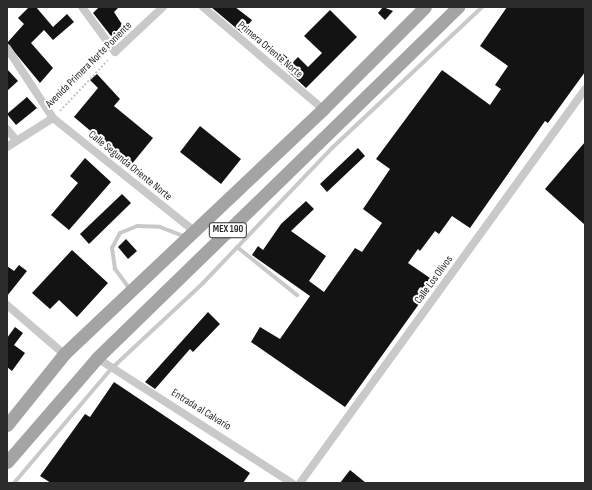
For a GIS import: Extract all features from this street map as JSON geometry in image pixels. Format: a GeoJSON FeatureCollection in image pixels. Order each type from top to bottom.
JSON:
{"type":"FeatureCollection","features":[{"type":"Feature","properties":{"kind":"main road","name":"MEX 190"},"geometry":{"type":"LineString","coordinates":[[7,425],[64,354],[323,109],[425,7]]}},
{"type":"Feature","properties":{"kind":"main road","name":"MEX 190"},"geometry":{"type":"LineString","coordinates":[[7,462],[97,358],[458,7]]}},
{"type":"Feature","properties":{"kind":"street"},"geometry":{"type":"LineString","coordinates":[[82,7],[115,52]]}},
{"type":"Feature","properties":{"kind":"street","name":"Avenida Primera Norte Poniente"},"geometry":{"type":"LineString","coordinates":[[115,52],[163,7]]}},
{"type":"Feature","properties":{"kind":"street","name":"Primera Oriente Norte"},"geometry":{"type":"LineString","coordinates":[[203,7],[323,109]]}},
{"type":"Feature","properties":{"kind":"street"},"geometry":{"type":"LineString","coordinates":[[7,48],[53,118]]}},
{"type":"Feature","properties":{"kind":"street","name":"Calle Los Olivos"},"geometry":{"type":"LineString","coordinates":[[300,483],[585,89]]}},
{"type":"Feature","properties":{"kind":"street","name":"Avenida Primera Norte Poniente"},"geometry":{"type":"LineString","coordinates":[[7,148],[15,139],[53,118]]}},
{"type":"Feature","properties":{"kind":"street","name":"Calle Segunda Oriente Norte"},"geometry":{"type":"LineString","coordinates":[[53,118],[191,234]]}},
{"type":"Feature","properties":{"kind":"street"},"geometry":{"type":"LineString","coordinates":[[7,129],[15,139]]}},
{"type":"Feature","properties":{"kind":"street"},"geometry":{"type":"LineString","coordinates":[[7,305],[64,354]]}},
{"type":"Feature","properties":{"kind":"street","name":"Entrada al Calvario"},"geometry":{"type":"LineString","coordinates":[[97,358],[292,483]]}},
{"type":"Feature","properties":{"kind":"lane"},"geometry":{"type":"LineString","coordinates":[[14,483],[112,368],[237,247],[332,148],[482,7]]}},
{"type":"Feature","properties":{"kind":"lane"},"geometry":{"type":"LineString","coordinates":[[131,291],[115,269],[112,248],[120,233],[137,226],[160,227],[191,234]]}},
{"type":"Feature","properties":{"kind":"lane"},"geometry":{"type":"LineString","coordinates":[[237,247],[297,295]]}},
{"type":"Feature","properties":{"kind":"path","name":"Avenida Primera Norte Poniente"},"geometry":{"type":"LineString","coordinates":[[53,118],[115,52]]}},
{"type":"Feature","properties":{"kind":"building"},"geometry":{"type":"Polygon","coordinates":[[[29,7],[36,7],[53,27],[67,14],[74,22],[53,40],[44,30],[31,43],[53,68],[40,83],[7,43],[24,24],[18,18],[29,7]]]}},
{"type":"Feature","properties":{"kind":"building"},"geometry":{"type":"Polygon","coordinates":[[[99,7],[119,7],[114,12],[123,26],[111,36],[93,13],[99,7]]]}},
{"type":"Feature","properties":{"kind":"building"},"geometry":{"type":"Polygon","coordinates":[[[211,7],[235,7],[252,20],[242,33],[211,7]]]}},
{"type":"Feature","properties":{"kind":"building"},"geometry":{"type":"Polygon","coordinates":[[[383,7],[393,11],[385,20],[378,13],[383,7]]]}},
{"type":"Feature","properties":{"kind":"building"},"geometry":{"type":"Polygon","coordinates":[[[507,7],[585,7],[585,72],[548,123],[545,121],[470,228],[452,216],[439,234],[435,231],[420,251],[418,249],[408,263],[430,278],[419,294],[424,297],[345,407],[251,342],[260,327],[280,339],[310,296],[252,255],[258,246],[263,250],[281,224],[306,201],[314,209],[291,231],[326,256],[309,281],[324,292],[355,248],[362,252],[382,223],[363,209],[390,169],[376,159],[442,70],[490,105],[501,89],[495,85],[508,66],[480,46],[507,7]]]}},
{"type":"Feature","properties":{"kind":"building"},"geometry":{"type":"Polygon","coordinates":[[[330,10],[357,37],[306,88],[276,60],[282,53],[293,62],[298,57],[308,67],[322,53],[304,36],[330,10]]]}},
{"type":"Feature","properties":{"kind":"building"},"geometry":{"type":"Polygon","coordinates":[[[7,69],[18,81],[7,91],[7,69]]]}},
{"type":"Feature","properties":{"kind":"building"},"geometry":{"type":"Polygon","coordinates":[[[97,74],[120,99],[114,106],[153,138],[131,165],[74,117],[98,88],[90,80],[97,74]]]}},
{"type":"Feature","properties":{"kind":"building"},"geometry":{"type":"Polygon","coordinates":[[[27,97],[37,108],[16,125],[7,114],[27,97]]]}},
{"type":"Feature","properties":{"kind":"building"},"geometry":{"type":"Polygon","coordinates":[[[200,126],[241,159],[221,184],[180,152],[200,126]]]}},
{"type":"Feature","properties":{"kind":"building"},"geometry":{"type":"Polygon","coordinates":[[[585,142],[585,225],[545,189],[585,142]]]}},
{"type":"Feature","properties":{"kind":"building"},"geometry":{"type":"Polygon","coordinates":[[[358,148],[365,156],[327,192],[320,184],[358,148]]]}},
{"type":"Feature","properties":{"kind":"building"},"geometry":{"type":"Polygon","coordinates":[[[85,158],[111,182],[69,230],[51,215],[78,183],[70,176],[85,158]]]}},
{"type":"Feature","properties":{"kind":"building"},"geometry":{"type":"Polygon","coordinates":[[[122,194],[131,203],[89,244],[80,234],[122,194]]]}},
{"type":"Feature","properties":{"kind":"building"},"geometry":{"type":"Polygon","coordinates":[[[126,239],[137,251],[128,259],[118,247],[126,239]]]}},
{"type":"Feature","properties":{"kind":"building"},"geometry":{"type":"Polygon","coordinates":[[[72,250],[108,283],[77,317],[59,300],[50,309],[32,293],[72,250]]]}},
{"type":"Feature","properties":{"kind":"building"},"geometry":{"type":"Polygon","coordinates":[[[19,265],[27,271],[7,296],[7,266],[14,271],[19,265]]]}},
{"type":"Feature","properties":{"kind":"building"},"geometry":{"type":"Polygon","coordinates":[[[208,312],[220,324],[193,352],[190,349],[155,389],[145,382],[208,312]]]}},
{"type":"Feature","properties":{"kind":"building"},"geometry":{"type":"Polygon","coordinates":[[[15,327],[23,333],[14,345],[25,353],[12,371],[7,367],[7,338],[15,327]]]}},
{"type":"Feature","properties":{"kind":"building"},"geometry":{"type":"Polygon","coordinates":[[[114,382],[250,473],[243,483],[51,483],[40,476],[85,414],[90,417],[114,382]]]}},
{"type":"Feature","properties":{"kind":"building"},"geometry":{"type":"Polygon","coordinates":[[[350,470],[366,483],[340,483],[350,470]]]}}]}
